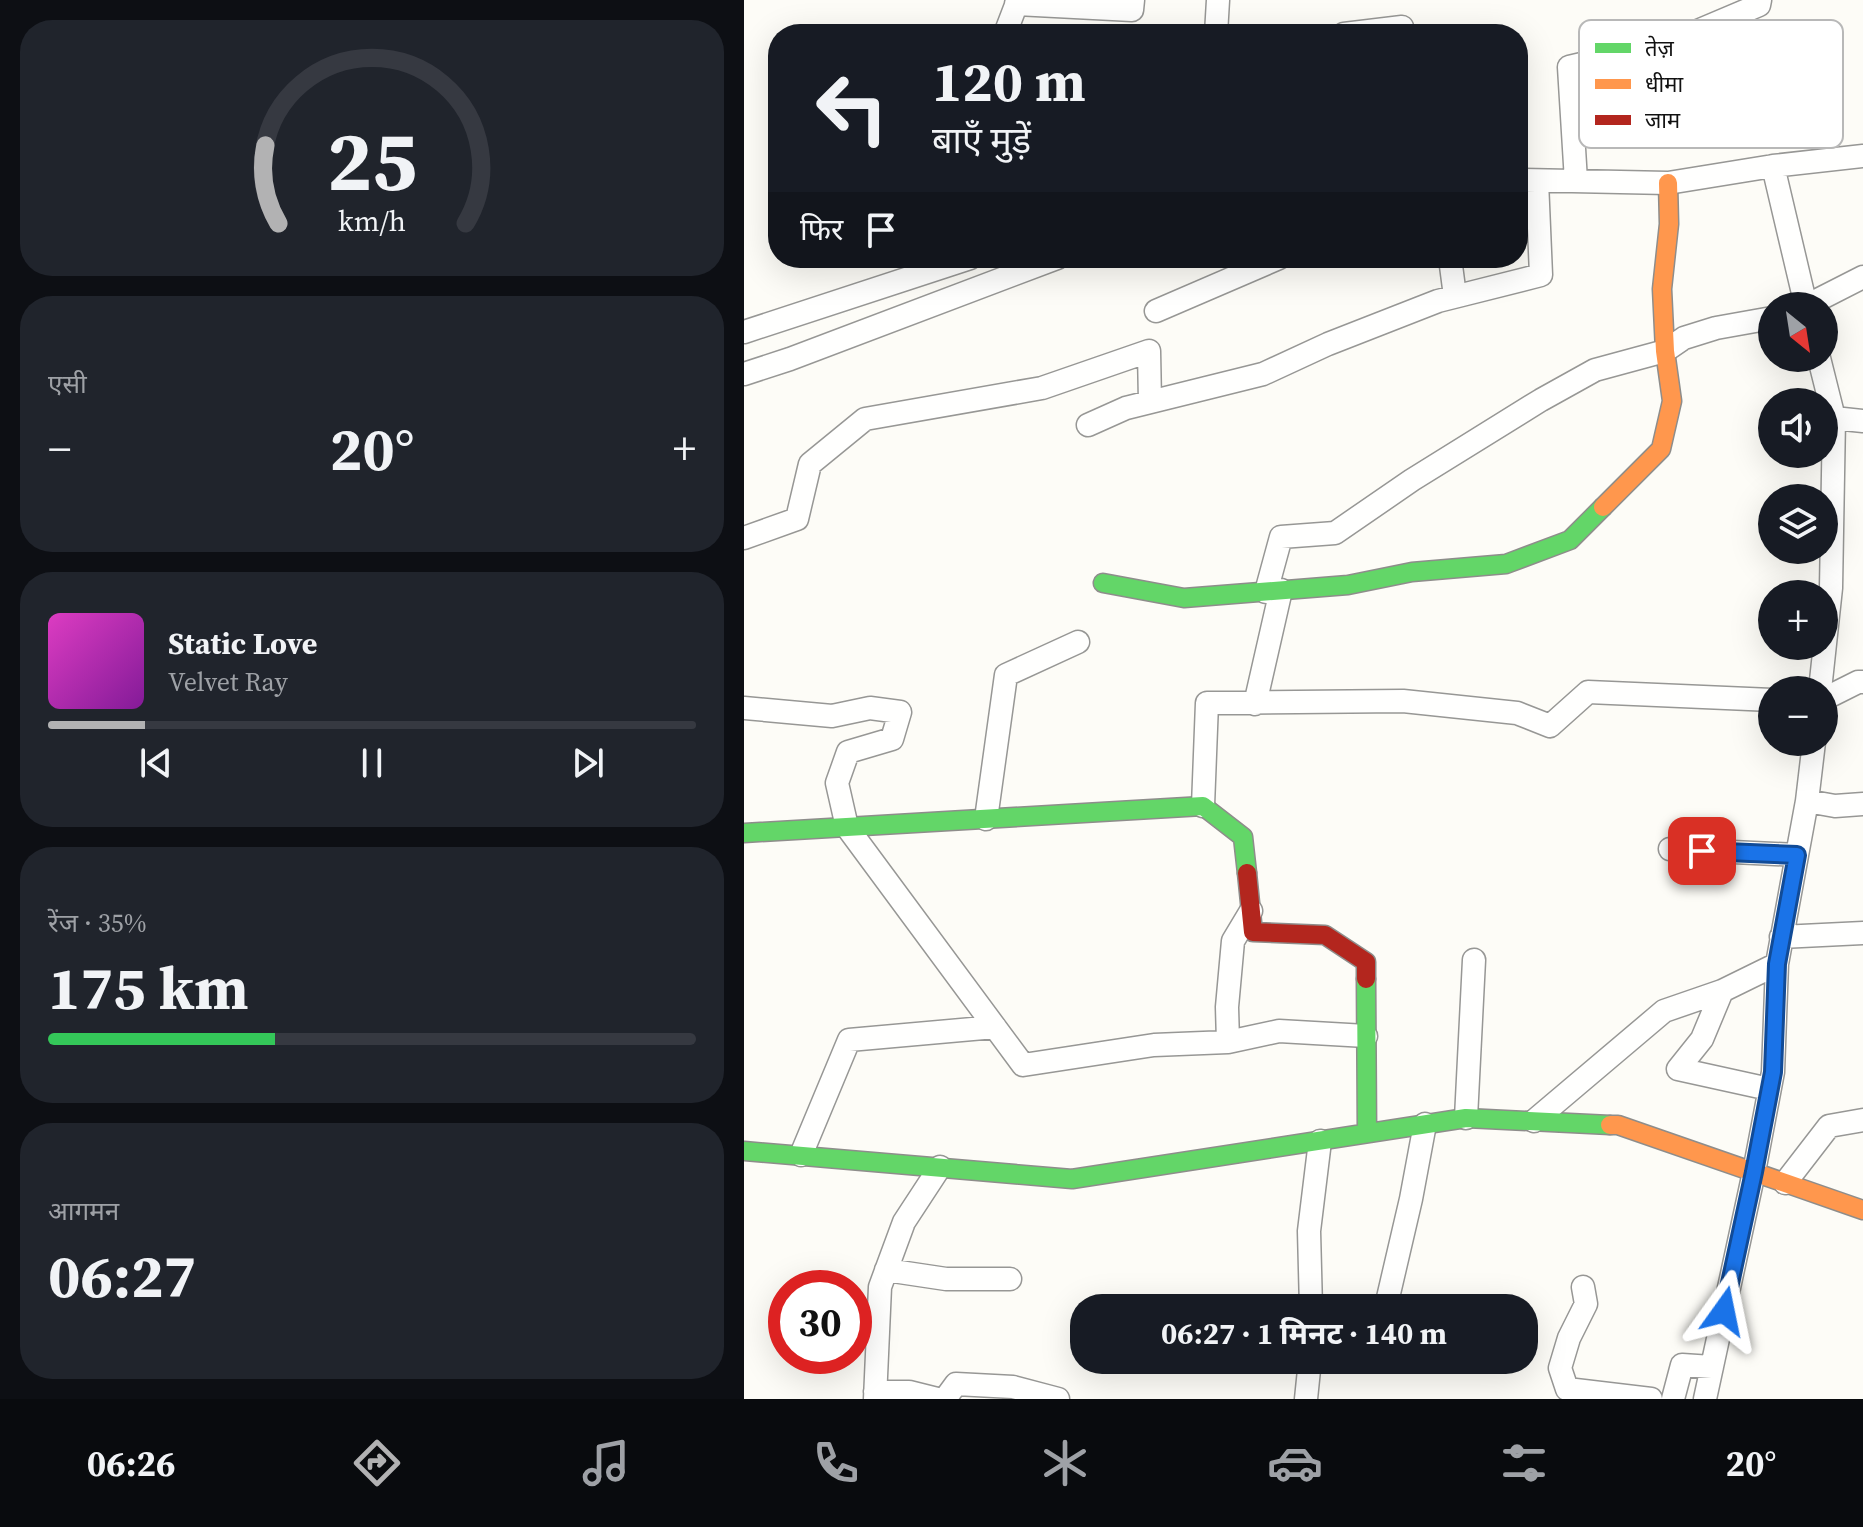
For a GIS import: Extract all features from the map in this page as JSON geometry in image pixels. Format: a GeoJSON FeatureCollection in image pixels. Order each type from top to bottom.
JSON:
{"type":"FeatureCollection","features":[{"type":"Feature","properties":{"kind":"street"},"geometry":{"type":"LineString","coordinates":[[1009,24],[1017,2],[1132,10],[1133,0]]}},
{"type":"Feature","properties":{"kind":"street"},"geometry":{"type":"LineString","coordinates":[[1217,24],[1218,0]]}},
{"type":"Feature","properties":{"kind":"street"},"geometry":{"type":"LineString","coordinates":[[1724,20],[1759,5],[1760,0]]}},
{"type":"Feature","properties":{"kind":"street"},"geometry":{"type":"LineString","coordinates":[[1576,181],[1569,67],[1579,65]]}},
{"type":"Feature","properties":{"kind":"street"},"geometry":{"type":"LineString","coordinates":[[1528,180],[1668,183],[1773,166],[1863,156]]}},
{"type":"Feature","properties":{"kind":"street"},"geometry":{"type":"LineString","coordinates":[[1773,166],[1803,292]]}},
{"type":"Feature","properties":{"kind":"street"},"geometry":{"type":"LineString","coordinates":[[1103,583],[1184,598],[1348,585],[1412,572],[1506,564],[1570,540],[1661,449],[1672,401],[1665,351],[1662,289],[1669,224],[1668,183]]}},
{"type":"Feature","properties":{"kind":"street"},"geometry":{"type":"LineString","coordinates":[[1088,425],[1126,408],[1263,374],[1328,344],[1438,301],[1541,275],[1528,187]]}},
{"type":"Feature","properties":{"kind":"street"},"geometry":{"type":"LineString","coordinates":[[744,332],[939,268]]}},
{"type":"Feature","properties":{"kind":"street"},"geometry":{"type":"LineString","coordinates":[[744,374],[1031,268]]}},
{"type":"Feature","properties":{"kind":"street"},"geometry":{"type":"LineString","coordinates":[[1156,311],[1256,268]]}},
{"type":"Feature","properties":{"kind":"street"},"geometry":{"type":"LineString","coordinates":[[1451,268],[1455,296]]}},
{"type":"Feature","properties":{"kind":"street"},"geometry":{"type":"LineString","coordinates":[[1834,292],[1863,277]]}},
{"type":"Feature","properties":{"kind":"street"},"geometry":{"type":"LineString","coordinates":[[1255,704],[1281,537],[1335,533],[1412,480],[1595,370],[1665,351],[1684,338],[1716,328],[1758,320]]}},
{"type":"Feature","properties":{"kind":"street"},"geometry":{"type":"LineString","coordinates":[[744,538],[797,519],[810,464],[865,419],[1042,388],[1149,351],[1150,402]]}},
{"type":"Feature","properties":{"kind":"street"},"geometry":{"type":"LineString","coordinates":[[1838,418],[1863,421]]}},
{"type":"Feature","properties":{"kind":"street"},"geometry":{"type":"LineString","coordinates":[[1822,676],[1831,588],[1833,468]]}},
{"type":"Feature","properties":{"kind":"street"},"geometry":{"type":"LineString","coordinates":[[986,819],[1006,675],[1078,642]]}},
{"type":"Feature","properties":{"kind":"street"},"geometry":{"type":"LineString","coordinates":[[1838,692],[1863,682]]}},
{"type":"Feature","properties":{"kind":"street"},"geometry":{"type":"LineString","coordinates":[[1203,806],[1207,703],[1403,701],[1517,713],[1550,726],[1588,692],[1758,699]]}},
{"type":"Feature","properties":{"kind":"street"},"geometry":{"type":"LineString","coordinates":[[744,708],[832,716],[870,708],[900,712],[892,739],[848,752],[837,783],[847,827],[1023,1065],[1154,1045],[1228,1042],[1279,1031],[1366,1036]]}},
{"type":"Feature","properties":{"kind":"street"},"geometry":{"type":"LineString","coordinates":[[1705,1399],[1773,1072],[1777,964],[1812,756]]}},
{"type":"Feature","properties":{"kind":"street"},"geometry":{"type":"LineString","coordinates":[[1807,801],[1835,806],[1863,804]]}},
{"type":"Feature","properties":{"kind":"street"},"geometry":{"type":"LineString","coordinates":[[744,833],[1203,806],[1243,837],[1253,932],[1325,935],[1366,962],[1367,1133]]}},
{"type":"Feature","properties":{"kind":"street"},"geometry":{"type":"LineString","coordinates":[[1670,849],[1797,855]]}},
{"type":"Feature","properties":{"kind":"street"},"geometry":{"type":"LineString","coordinates":[[1228,1042],[1227,1007],[1233,941],[1251,911]]}},
{"type":"Feature","properties":{"kind":"street"},"geometry":{"type":"LineString","coordinates":[[1781,937],[1863,933]]}},
{"type":"Feature","properties":{"kind":"street"},"geometry":{"type":"LineString","coordinates":[[1466,1118],[1474,960]]}},
{"type":"Feature","properties":{"kind":"street"},"geometry":{"type":"LineString","coordinates":[[1534,1121],[1664,1011],[1722,991],[1777,964]]}},
{"type":"Feature","properties":{"kind":"street"},"geometry":{"type":"LineString","coordinates":[[1722,991],[1702,1039],[1678,1069],[1769,1089]]}},
{"type":"Feature","properties":{"kind":"street"},"geometry":{"type":"LineString","coordinates":[[801,1155],[849,1040],[995,1027]]}},
{"type":"Feature","properties":{"kind":"street"},"geometry":{"type":"LineString","coordinates":[[744,1151],[1072,1179],[1466,1118],[1618,1125],[1863,1210]]}},
{"type":"Feature","properties":{"kind":"street"},"geometry":{"type":"LineString","coordinates":[[1785,1183],[1829,1126],[1863,1120]]}},
{"type":"Feature","properties":{"kind":"street"},"geometry":{"type":"LineString","coordinates":[[1389,1294],[1425,1124]]}},
{"type":"Feature","properties":{"kind":"street"},"geometry":{"type":"LineString","coordinates":[[1311,1294],[1309,1231],[1320,1141]]}},
{"type":"Feature","properties":{"kind":"street"},"geometry":{"type":"LineString","coordinates":[[937,1399],[909,1392],[875,1395],[880,1287],[904,1222],[940,1167]]}},
{"type":"Feature","properties":{"kind":"street"},"geometry":{"type":"LineString","coordinates":[[886,1270],[946,1279],[1010,1279]]}},
{"type":"Feature","properties":{"kind":"street"},"geometry":{"type":"LineString","coordinates":[[1583,1287],[1586,1304],[1569,1338],[1560,1368],[1567,1389],[1651,1399]]}},
{"type":"Feature","properties":{"kind":"street"},"geometry":{"type":"LineString","coordinates":[[1673,1399],[1682,1365],[1712,1367]]}},
{"type":"Feature","properties":{"kind":"street"},"geometry":{"type":"LineString","coordinates":[[1306,1399],[1309,1374]]}},
{"type":"Feature","properties":{"kind":"street"},"geometry":{"type":"LineString","coordinates":[[945,1399],[956,1384],[1013,1387],[1058,1399]]}},
{"type":"Feature","properties":{"kind":"traffic: fast"},"geometry":{"type":"LineString","coordinates":[[1103,583],[1184,598],[1348,585],[1412,572],[1506,564],[1570,540],[1603,507]]}},
{"type":"Feature","properties":{"kind":"traffic: fast"},"geometry":{"type":"LineString","coordinates":[[744,833],[1203,806],[1243,837],[1247,873]]}},
{"type":"Feature","properties":{"kind":"traffic: fast"},"geometry":{"type":"LineString","coordinates":[[1366,979],[1367,1133]]}},
{"type":"Feature","properties":{"kind":"traffic: fast"},"geometry":{"type":"LineString","coordinates":[[744,1151],[1072,1179],[1466,1118],[1610,1125]]}},
{"type":"Feature","properties":{"kind":"traffic: slow"},"geometry":{"type":"LineString","coordinates":[[1603,507],[1661,449],[1672,401],[1665,351],[1662,289],[1669,224],[1668,183]]}},
{"type":"Feature","properties":{"kind":"traffic: slow"},"geometry":{"type":"LineString","coordinates":[[1610,1125],[1618,1125],[1863,1210]]}},
{"type":"Feature","properties":{"kind":"traffic: jam"},"geometry":{"type":"LineString","coordinates":[[1247,873],[1253,932],[1325,935],[1366,962],[1366,979]]}},
{"type":"Feature","properties":{"kind":"route"},"geometry":{"type":"LineString","coordinates":[[1702,851],[1797,855],[1777,964],[1773,1072],[1724,1311]]}}]}
